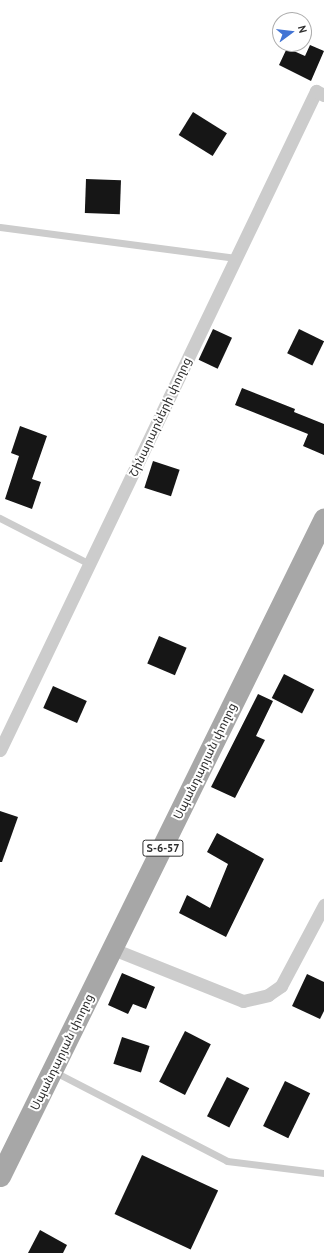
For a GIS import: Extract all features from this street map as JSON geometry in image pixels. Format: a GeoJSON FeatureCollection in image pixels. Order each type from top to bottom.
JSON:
{"type":"FeatureCollection","features":[{"type":"Feature","properties":{"kind":"main road","name":"Սպանդարյան փողոց"},"geometry":{"type":"LineString","coordinates":[[0,1176],[324,518]]}},
{"type":"Feature","properties":{"kind":"street","name":"Շինարարների փողոց"},"geometry":{"type":"LineString","coordinates":[[0,750],[316,91],[324,94]]}},
{"type":"Feature","properties":{"kind":"street"},"geometry":{"type":"LineString","coordinates":[[113,949],[243,1001],[268,995],[281,986],[324,905]]}},
{"type":"Feature","properties":{"kind":"lane"},"geometry":{"type":"LineString","coordinates":[[0,227],[236,258]]}},
{"type":"Feature","properties":{"kind":"lane"},"geometry":{"type":"LineString","coordinates":[[0,518],[90,564]]}},
{"type":"Feature","properties":{"kind":"lane"},"geometry":{"type":"LineString","coordinates":[[53,1071],[226,1161],[324,1173]]}},
{"type":"Feature","properties":{"kind":"building"},"geometry":{"type":"Polygon","coordinates":[[[312,46],[324,51],[311,81],[279,65],[285,52],[296,52],[305,56],[307,52],[312,52],[312,46]]]}},
{"type":"Feature","properties":{"kind":"building"},"geometry":{"type":"Polygon","coordinates":[[[193,112],[227,133],[213,156],[179,135],[193,112]]]}},
{"type":"Feature","properties":{"kind":"building"},"geometry":{"type":"Polygon","coordinates":[[[86,179],[121,180],[120,214],[85,213],[86,179]]]}},
{"type":"Feature","properties":{"kind":"building"},"geometry":{"type":"Polygon","coordinates":[[[213,329],[232,338],[218,369],[199,360],[213,329]]]}},
{"type":"Feature","properties":{"kind":"building"},"geometry":{"type":"Polygon","coordinates":[[[299,329],[324,341],[312,366],[287,353],[299,329]]]}},
{"type":"Feature","properties":{"kind":"building"},"geometry":{"type":"Polygon","coordinates":[[[242,388],[295,409],[294,412],[324,424],[324,455],[303,446],[308,434],[235,405],[242,388]]]}},
{"type":"Feature","properties":{"kind":"building"},"geometry":{"type":"Polygon","coordinates":[[[20,426],[47,436],[32,479],[41,482],[32,509],[5,499],[19,456],[11,453],[20,426]]]}},
{"type":"Feature","properties":{"kind":"building"},"geometry":{"type":"Polygon","coordinates":[[[153,461],[180,470],[171,496],[144,488],[153,461]]]}},
{"type":"Feature","properties":{"kind":"building"},"geometry":{"type":"Polygon","coordinates":[[[159,636],[187,648],[175,675],[147,664],[159,636]]]}},
{"type":"Feature","properties":{"kind":"building"},"geometry":{"type":"Polygon","coordinates":[[[284,674],[314,689],[302,713],[272,698],[284,674]]]}},
{"type":"Feature","properties":{"kind":"building"},"geometry":{"type":"Polygon","coordinates":[[[53,686],[87,701],[77,723],[43,708],[53,686]]]}},
{"type":"Feature","properties":{"kind":"building"},"geometry":{"type":"Polygon","coordinates":[[[258,694],[273,701],[256,736],[265,740],[235,798],[211,787],[258,694]]]}},
{"type":"Feature","properties":{"kind":"building"},"geometry":{"type":"Polygon","coordinates":[[[0,811],[18,817],[2,862],[0,862],[0,811]]]}},
{"type":"Feature","properties":{"kind":"building"},"geometry":{"type":"Polygon","coordinates":[[[217,833],[264,859],[226,937],[179,913],[187,895],[210,908],[228,864],[207,852],[217,833]]]}},
{"type":"Feature","properties":{"kind":"building"},"geometry":{"type":"Polygon","coordinates":[[[122,973],[155,987],[146,1009],[133,1004],[128,1014],[108,1005],[122,973]]]}},
{"type":"Feature","properties":{"kind":"building"},"geometry":{"type":"Polygon","coordinates":[[[307,974],[324,982],[324,1011],[320,1019],[292,1006],[307,974]]]}},
{"type":"Feature","properties":{"kind":"building"},"geometry":{"type":"Polygon","coordinates":[[[185,1031],[211,1044],[185,1095],[159,1082],[185,1031]]]}},
{"type":"Feature","properties":{"kind":"building"},"geometry":{"type":"Polygon","coordinates":[[[122,1037],[150,1046],[141,1073],[113,1064],[122,1037]]]}},
{"type":"Feature","properties":{"kind":"building"},"geometry":{"type":"Polygon","coordinates":[[[227,1077],[249,1088],[229,1128],[207,1116],[227,1077]]]}},
{"type":"Feature","properties":{"kind":"building"},"geometry":{"type":"Polygon","coordinates":[[[285,1081],[310,1093],[288,1138],[263,1126],[285,1081]]]}},
{"type":"Feature","properties":{"kind":"building"},"geometry":{"type":"Polygon","coordinates":[[[142,1155],[218,1190],[191,1249],[115,1214],[142,1155]]]}},
{"type":"Feature","properties":{"kind":"building"},"geometry":{"type":"Polygon","coordinates":[[[40,1230],[67,1245],[63,1253],[28,1253],[40,1230]]]}}]}
